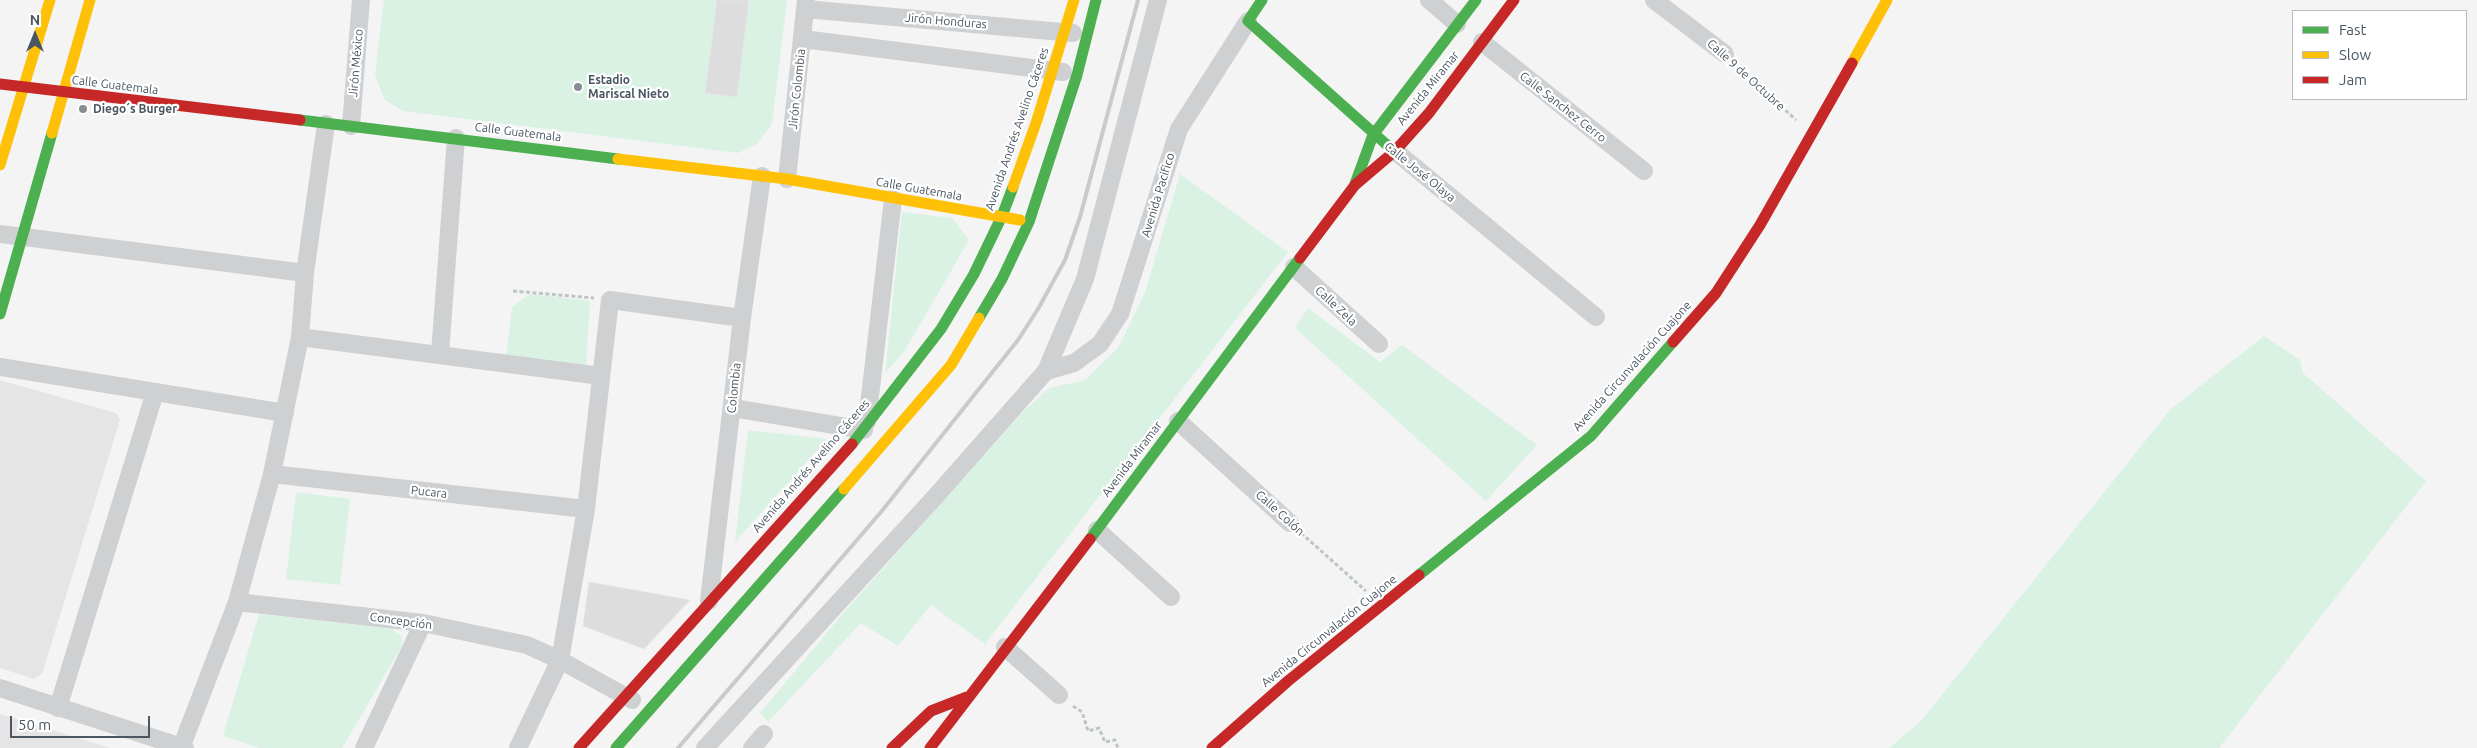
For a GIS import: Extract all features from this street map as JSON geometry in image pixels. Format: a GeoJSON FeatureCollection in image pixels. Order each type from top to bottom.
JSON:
{"type":"FeatureCollection","features":[{"type":"Feature","properties":{"kind":"main road"},"geometry":{"type":"LineString","coordinates":[[0,164],[50,0]]}},
{"type":"Feature","properties":{"kind":"main road"},"geometry":{"type":"LineString","coordinates":[[0,314],[90,0]]}},
{"type":"Feature","properties":{"kind":"main road","name":"Avenida Andrés Avelino Cáceres"},"geometry":{"type":"LineString","coordinates":[[579,748],[623,696],[865,429],[941,329],[974,274],[1002,216],[1053,70],[1074,0]]}},
{"type":"Feature","properties":{"kind":"main road"},"geometry":{"type":"LineString","coordinates":[[616,748],[916,408],[951,365],[1002,279],[1030,222],[1077,75],[1096,0]]}},
{"type":"Feature","properties":{"kind":"main road","name":"Avenida Pacifico"},"geometry":{"type":"LineString","coordinates":[[1248,21],[1262,0]]}},
{"type":"Feature","properties":{"kind":"main road","name":"Avenida Miramar"},"geometry":{"type":"LineString","coordinates":[[1355,186],[1373,135],[1476,0]]}},
{"type":"Feature","properties":{"kind":"main road","name":"Avenida Miramar"},"geometry":{"type":"LineString","coordinates":[[930,748],[967,696],[1097,530],[1355,186],[1395,151],[1429,113],[1514,0]]}},
{"type":"Feature","properties":{"kind":"main road","name":"Avenida Circunvalación Cuajone"},"geometry":{"type":"LineString","coordinates":[[1212,748],[1288,681],[1591,436],[1716,293],[1760,225],[1887,0]]}},
{"type":"Feature","properties":{"kind":"main road","name":"Calle José Olaya"},"geometry":{"type":"LineString","coordinates":[[1248,21],[1373,135],[1395,151]]}},
{"type":"Feature","properties":{"kind":"main road","name":"Calle Guatemala"},"geometry":{"type":"LineString","coordinates":[[0,84],[787,179],[1030,222]]}},
{"type":"Feature","properties":{"kind":"main road"},"geometry":{"type":"LineString","coordinates":[[892,748],[931,710],[967,696]]}},
{"type":"Feature","properties":{"kind":"street","name":"Jirón México"},"geometry":{"type":"LineString","coordinates":[[351,126],[361,0]]}},
{"type":"Feature","properties":{"kind":"street"},"geometry":{"type":"LineString","coordinates":[[705,748],[935,497],[1046,371],[1085,279],[1158,0]]}},
{"type":"Feature","properties":{"kind":"street"},"geometry":{"type":"LineString","coordinates":[[1428,0],[1458,24]]}},
{"type":"Feature","properties":{"kind":"street","name":"Calle 9 de Octubre"},"geometry":{"type":"LineString","coordinates":[[1654,0],[1725,54]]}},
{"type":"Feature","properties":{"kind":"street","name":"Jirón Honduras"},"geometry":{"type":"LineString","coordinates":[[806,4],[1065,32],[1086,36]]}},
{"type":"Feature","properties":{"kind":"street","name":"Jirón Colombia"},"geometry":{"type":"LineString","coordinates":[[787,179],[806,4]]}},
{"type":"Feature","properties":{"kind":"street","name":"Avenida Pacifico"},"geometry":{"type":"LineString","coordinates":[[1046,371],[1074,363],[1100,344],[1120,314],[1179,129],[1248,21]]}},
{"type":"Feature","properties":{"kind":"street"},"geometry":{"type":"LineString","coordinates":[[803,39],[1053,70],[1077,75]]}},
{"type":"Feature","properties":{"kind":"street","name":"Calle Sanchez Cerro"},"geometry":{"type":"LineString","coordinates":[[1482,42],[1644,171]]}},
{"type":"Feature","properties":{"kind":"street"},"geometry":{"type":"LineString","coordinates":[[0,688],[182,748],[237,602],[272,474],[300,337],[305,273],[326,124]]}},
{"type":"Feature","properties":{"kind":"street"},"geometry":{"type":"LineString","coordinates":[[440,353],[456,138]]}},
{"type":"Feature","properties":{"kind":"street","name":"Calle José Olaya"},"geometry":{"type":"LineString","coordinates":[[1395,151],[1596,317]]}},
{"type":"Feature","properties":{"kind":"street","name":"Colombia"},"geometry":{"type":"LineString","coordinates":[[709,601],[742,318],[762,176]]}},
{"type":"Feature","properties":{"kind":"street"},"geometry":{"type":"LineString","coordinates":[[733,408],[865,429],[894,199]]}},
{"type":"Feature","properties":{"kind":"street"},"geometry":{"type":"LineString","coordinates":[[0,234],[305,273]]}},
{"type":"Feature","properties":{"kind":"street","name":"Calle Zela"},"geometry":{"type":"LineString","coordinates":[[1294,267],[1379,344]]}},
{"type":"Feature","properties":{"kind":"street"},"geometry":{"type":"LineString","coordinates":[[518,748],[560,660],[586,509],[610,300],[742,318]]}},
{"type":"Feature","properties":{"kind":"street"},"geometry":{"type":"LineString","coordinates":[[300,337],[440,353],[602,376]]}},
{"type":"Feature","properties":{"kind":"street"},"geometry":{"type":"LineString","coordinates":[[0,367],[285,413]]}},
{"type":"Feature","properties":{"kind":"street"},"geometry":{"type":"LineString","coordinates":[[58,708],[155,392]]}},
{"type":"Feature","properties":{"kind":"street","name":"Calle Colón"},"geometry":{"type":"LineString","coordinates":[[1178,421],[1290,523]]}},
{"type":"Feature","properties":{"kind":"street","name":"Pucara"},"geometry":{"type":"LineString","coordinates":[[272,474],[586,509]]}},
{"type":"Feature","properties":{"kind":"street"},"geometry":{"type":"LineString","coordinates":[[1097,530],[1171,597]]}},
{"type":"Feature","properties":{"kind":"street","name":"Concepción"},"geometry":{"type":"LineString","coordinates":[[237,602],[422,623],[527,645],[560,660],[649,709]]}},
{"type":"Feature","properties":{"kind":"street"},"geometry":{"type":"LineString","coordinates":[[364,748],[422,623]]}},
{"type":"Feature","properties":{"kind":"street"},"geometry":{"type":"LineString","coordinates":[[1005,647],[1059,695]]}},
{"type":"Feature","properties":{"kind":"street"},"geometry":{"type":"LineString","coordinates":[[752,748],[764,734]]}},
{"type":"Feature","properties":{"kind":"path","name":"Calle 9 de Octubre"},"geometry":{"type":"LineString","coordinates":[[1725,54],[1812,134]]}},
{"type":"Feature","properties":{"kind":"path"},"geometry":{"type":"LineString","coordinates":[[514,291],[610,300]]}},
{"type":"Feature","properties":{"kind":"path","name":"Calle Colón"},"geometry":{"type":"LineString","coordinates":[[1290,523],[1382,605]]}},
{"type":"Feature","properties":{"kind":"path"},"geometry":{"type":"LineString","coordinates":[[1059,695],[1082,712],[1088,731],[1099,728],[1105,742],[1115,740],[1118,748]]}},
{"type":"Feature","properties":{"kind":"shaded area"},"geometry":{"type":"Polygon","coordinates":[[[0,380],[116,413],[120,420],[42,674],[34,679],[0,668],[0,380]]]}},
{"type":"Feature","properties":{"kind":"shaded area"},"geometry":{"type":"Polygon","coordinates":[[[0,714],[111,748],[0,748],[0,714]]]}},
{"type":"Feature","properties":{"kind":"green space","name":"Estadio Mariscal Nieto"},"geometry":{"type":"Polygon","coordinates":[[[384,0],[787,0],[772,124],[757,144],[738,153],[403,111],[384,99],[375,74],[384,0]]]}},
{"type":"Feature","properties":{"kind":"green space"},"geometry":{"type":"Polygon","coordinates":[[[1180,174],[1288,252],[985,644],[931,605],[898,646],[861,623],[768,722],[760,713],[846,610],[1020,415],[1049,388],[1085,380],[1118,348],[1145,293],[1180,174]]]}},
{"type":"Feature","properties":{"kind":"green space"},"geometry":{"type":"Polygon","coordinates":[[[902,212],[952,218],[969,240],[904,352],[885,373],[902,212]]]}},
{"type":"Feature","properties":{"kind":"green space"},"geometry":{"type":"Polygon","coordinates":[[[530,294],[590,301],[586,367],[506,358],[512,307],[530,294]]]}},
{"type":"Feature","properties":{"kind":"green space"},"geometry":{"type":"Polygon","coordinates":[[[1308,308],[1380,362],[1402,345],[1537,445],[1486,501],[1295,328],[1308,308]]]}},
{"type":"Feature","properties":{"kind":"green space"},"geometry":{"type":"Polygon","coordinates":[[[2264,336],[2300,360],[2303,373],[2426,481],[2219,748],[1889,748],[1921,721],[2171,409],[2264,336]]]}},
{"type":"Feature","properties":{"kind":"green space"},"geometry":{"type":"Polygon","coordinates":[[[748,430],[827,439],[735,542],[748,430]]]}},
{"type":"Feature","properties":{"kind":"green space"},"geometry":{"type":"Polygon","coordinates":[[[296,492],[350,499],[340,585],[286,579],[296,492]]]}},
{"type":"Feature","properties":{"kind":"green space"},"geometry":{"type":"Polygon","coordinates":[[[259,614],[392,629],[402,636],[402,646],[342,748],[260,748],[223,736],[259,614]]]}},
{"type":"Feature","properties":{"kind":"building"},"geometry":{"type":"Polygon","coordinates":[[[717,0],[749,0],[737,97],[705,93],[717,0]]]}},
{"type":"Feature","properties":{"kind":"building"},"geometry":{"type":"Polygon","coordinates":[[[589,582],[690,600],[644,649],[583,626],[589,582]]]}},
{"type":"Feature","properties":{"kind":"railway"},"geometry":{"type":"LineString","coordinates":[[678,748],[881,512],[1018,340],[1038,309],[1065,260],[1080,217],[1138,0]]}},
{"type":"Feature","properties":{"kind":"traffic: fast"},"geometry":{"type":"LineString","coordinates":[[979,318],[1002,279],[1029,222],[1077,75],[1096,0]]}},
{"type":"Feature","properties":{"kind":"traffic: fast"},"geometry":{"type":"LineString","coordinates":[[1262,0],[1248,21],[1387,145]]}},
{"type":"Feature","properties":{"kind":"traffic: fast"},"geometry":{"type":"LineString","coordinates":[[1355,184],[1373,135],[1476,0]]}},
{"type":"Feature","properties":{"kind":"traffic: fast"},"geometry":{"type":"LineString","coordinates":[[300,120],[618,159]]}},
{"type":"Feature","properties":{"kind":"traffic: fast"},"geometry":{"type":"LineString","coordinates":[[0,314],[52,133]]}},
{"type":"Feature","properties":{"kind":"traffic: fast"},"geometry":{"type":"LineString","coordinates":[[852,444],[941,329],[974,274],[1002,216],[1013,187]]}},
{"type":"Feature","properties":{"kind":"traffic: fast"},"geometry":{"type":"LineString","coordinates":[[1090,539],[1300,258]]}},
{"type":"Feature","properties":{"kind":"traffic: fast"},"geometry":{"type":"LineString","coordinates":[[1419,575],[1591,436],[1673,342]]}},
{"type":"Feature","properties":{"kind":"traffic: fast"},"geometry":{"type":"LineString","coordinates":[[616,748],[844,489]]}},
{"type":"Feature","properties":{"kind":"traffic: slow"},"geometry":{"type":"LineString","coordinates":[[0,165],[50,0]]}},
{"type":"Feature","properties":{"kind":"traffic: slow"},"geometry":{"type":"LineString","coordinates":[[52,133],[90,0]]}},
{"type":"Feature","properties":{"kind":"traffic: slow"},"geometry":{"type":"LineString","coordinates":[[1013,187],[1037,120],[1074,0]]}},
{"type":"Feature","properties":{"kind":"traffic: slow"},"geometry":{"type":"LineString","coordinates":[[1852,63],[1887,0]]}},
{"type":"Feature","properties":{"kind":"traffic: slow"},"geometry":{"type":"LineString","coordinates":[[618,159],[787,179],[1020,220]]}},
{"type":"Feature","properties":{"kind":"traffic: slow"},"geometry":{"type":"LineString","coordinates":[[844,489],[951,365],[979,318]]}},
{"type":"Feature","properties":{"kind":"traffic: jam"},"geometry":{"type":"LineString","coordinates":[[1300,258],[1355,185],[1395,151],[1429,113],[1514,0]]}},
{"type":"Feature","properties":{"kind":"traffic: jam"},"geometry":{"type":"LineString","coordinates":[[1673,342],[1716,293],[1760,225],[1852,63]]}},
{"type":"Feature","properties":{"kind":"traffic: jam"},"geometry":{"type":"LineString","coordinates":[[0,84],[300,120]]}},
{"type":"Feature","properties":{"kind":"traffic: jam"},"geometry":{"type":"LineString","coordinates":[[579,748],[852,444]]}},
{"type":"Feature","properties":{"kind":"traffic: jam"},"geometry":{"type":"LineString","coordinates":[[930,748],[1090,539]]}},
{"type":"Feature","properties":{"kind":"traffic: jam"},"geometry":{"type":"LineString","coordinates":[[1212,748],[1288,681],[1419,575]]}},
{"type":"Feature","properties":{"kind":"traffic: jam"},"geometry":{"type":"LineString","coordinates":[[892,748],[931,711],[967,697]]}},
{"type":"Feature","properties":{"kind":"place","name":"Estadio Mariscal Nieto"},"geometry":{"type":"Point","coordinates":[578,87]}},
{"type":"Feature","properties":{"kind":"place","name":"Diego´s Burger"},"geometry":{"type":"Point","coordinates":[83,109]}}]}
